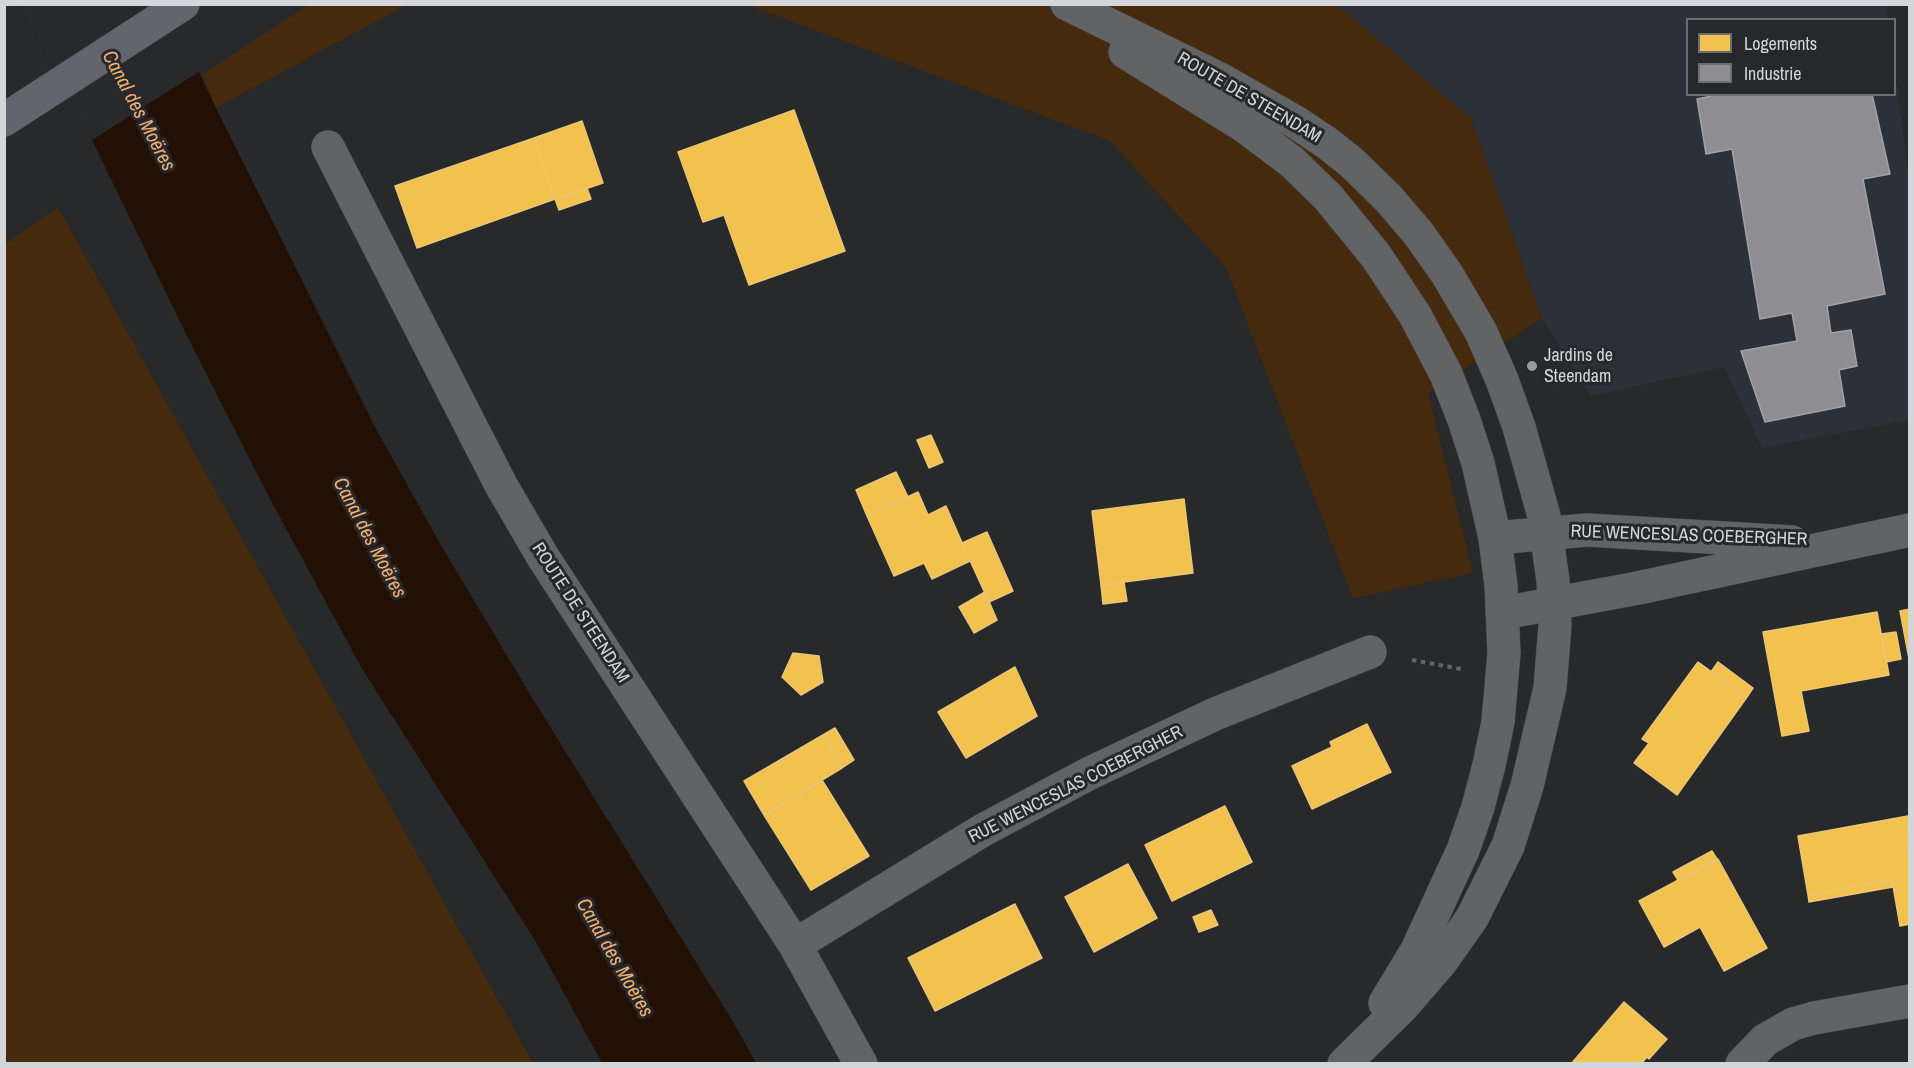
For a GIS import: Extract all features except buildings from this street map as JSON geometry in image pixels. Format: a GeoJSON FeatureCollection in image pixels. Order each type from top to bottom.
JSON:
{"type":"FeatureCollection","features":[{"type":"Feature","properties":{"kind":"highway"},"geometry":{"type":"LineString","coordinates":[[4,120],[183,4]]}},
{"type":"Feature","properties":{"kind":"street","name":"ROUTE DE STEENDAM"},"geometry":{"type":"LineString","coordinates":[[1047,4],[1236,120],[1271,145],[1328,197],[1390,276],[1415,315],[1440,363],[1471,441],[1485,489],[1494,538],[1503,614],[1501,700],[1489,765],[1478,807],[1462,850],[1417,950],[1399,982],[1345,1063]]}},
{"type":"Feature","properties":{"kind":"street","name":"ROUTE DE STEENDAM"},"geometry":{"type":"LineString","coordinates":[[1067,4],[1212,74],[1294,121],[1351,162],[1388,198],[1418,233],[1447,274],[1481,332],[1519,427],[1546,532],[1555,625],[1550,688],[1527,786],[1508,846],[1472,918],[1441,962],[1403,1006],[1345,1063]]}},
{"type":"Feature","properties":{"kind":"street","name":"ROUTE DE STEENDAM"},"geometry":{"type":"LineString","coordinates":[[328,147],[490,465],[543,557],[795,945],[861,1064]]}},
{"type":"Feature","properties":{"kind":"street","name":"RUE WENCESLAS COEBERGHER"},"geometry":{"type":"LineString","coordinates":[[1494,538],[1546,532],[1599,531],[1791,542],[1897,533]]}},
{"type":"Feature","properties":{"kind":"street","name":"RUE WENCESLAS COEBERGHER"},"geometry":{"type":"LineString","coordinates":[[1503,614],[1897,533]]}},
{"type":"Feature","properties":{"kind":"street","name":"RUE WENCESLAS COEBERGHER"},"geometry":{"type":"LineString","coordinates":[[795,945],[983,830],[1072,782],[1215,714],[1370,652]]}},
{"type":"Feature","properties":{"kind":"street"},"geometry":{"type":"LineString","coordinates":[[1742,1064],[1765,1040],[1793,1024],[1814,1018],[1910,1001]]}},
{"type":"Feature","properties":{"kind":"path"},"geometry":{"type":"LineString","coordinates":[[1370,652],[1502,678]]}},
{"type":"Feature","properties":{"kind":"shaded area"},"geometry":{"type":"Polygon","coordinates":[[[308,5],[406,5],[216,108],[202,75],[308,5]]]}},
{"type":"Feature","properties":{"kind":"shaded area"},"geometry":{"type":"Polygon","coordinates":[[[748,5],[1337,5],[1471,118],[1542,318],[1428,393],[1473,573],[1353,598],[1226,267],[1110,141],[748,5]]]}},
{"type":"Feature","properties":{"kind":"shaded area"},"geometry":{"type":"Polygon","coordinates":[[[1337,5],[1886,5],[1888,18],[1686,18],[1686,96],[1896,96],[1896,80],[1910,186],[1909,420],[1762,448],[1724,367],[1591,396],[1542,318],[1471,118],[1337,5]]]}},
{"type":"Feature","properties":{"kind":"shaded area"},"geometry":{"type":"Polygon","coordinates":[[[58,207],[533,1063],[5,1063],[5,244],[58,207]]]}},
{"type":"Feature","properties":{"kind":"water","name":"Canal des Moëres"},"geometry":{"type":"Polygon","coordinates":[[[19,5],[167,5],[375,427],[442,547],[536,704],[735,1025],[756,1063],[602,1063],[536,942],[361,667],[269,497],[186,334],[92,140],[19,5]]]}},
{"type":"Feature","properties":{"kind":"pier"},"geometry":{"type":"Polygon","coordinates":[[[19,5],[167,5],[200,71],[92,140],[19,5]]]}},
{"type":"Feature","properties":{"kind":"place","name":"Jardins de Steendam"},"geometry":{"type":"Point","coordinates":[1532,366]}}]}
